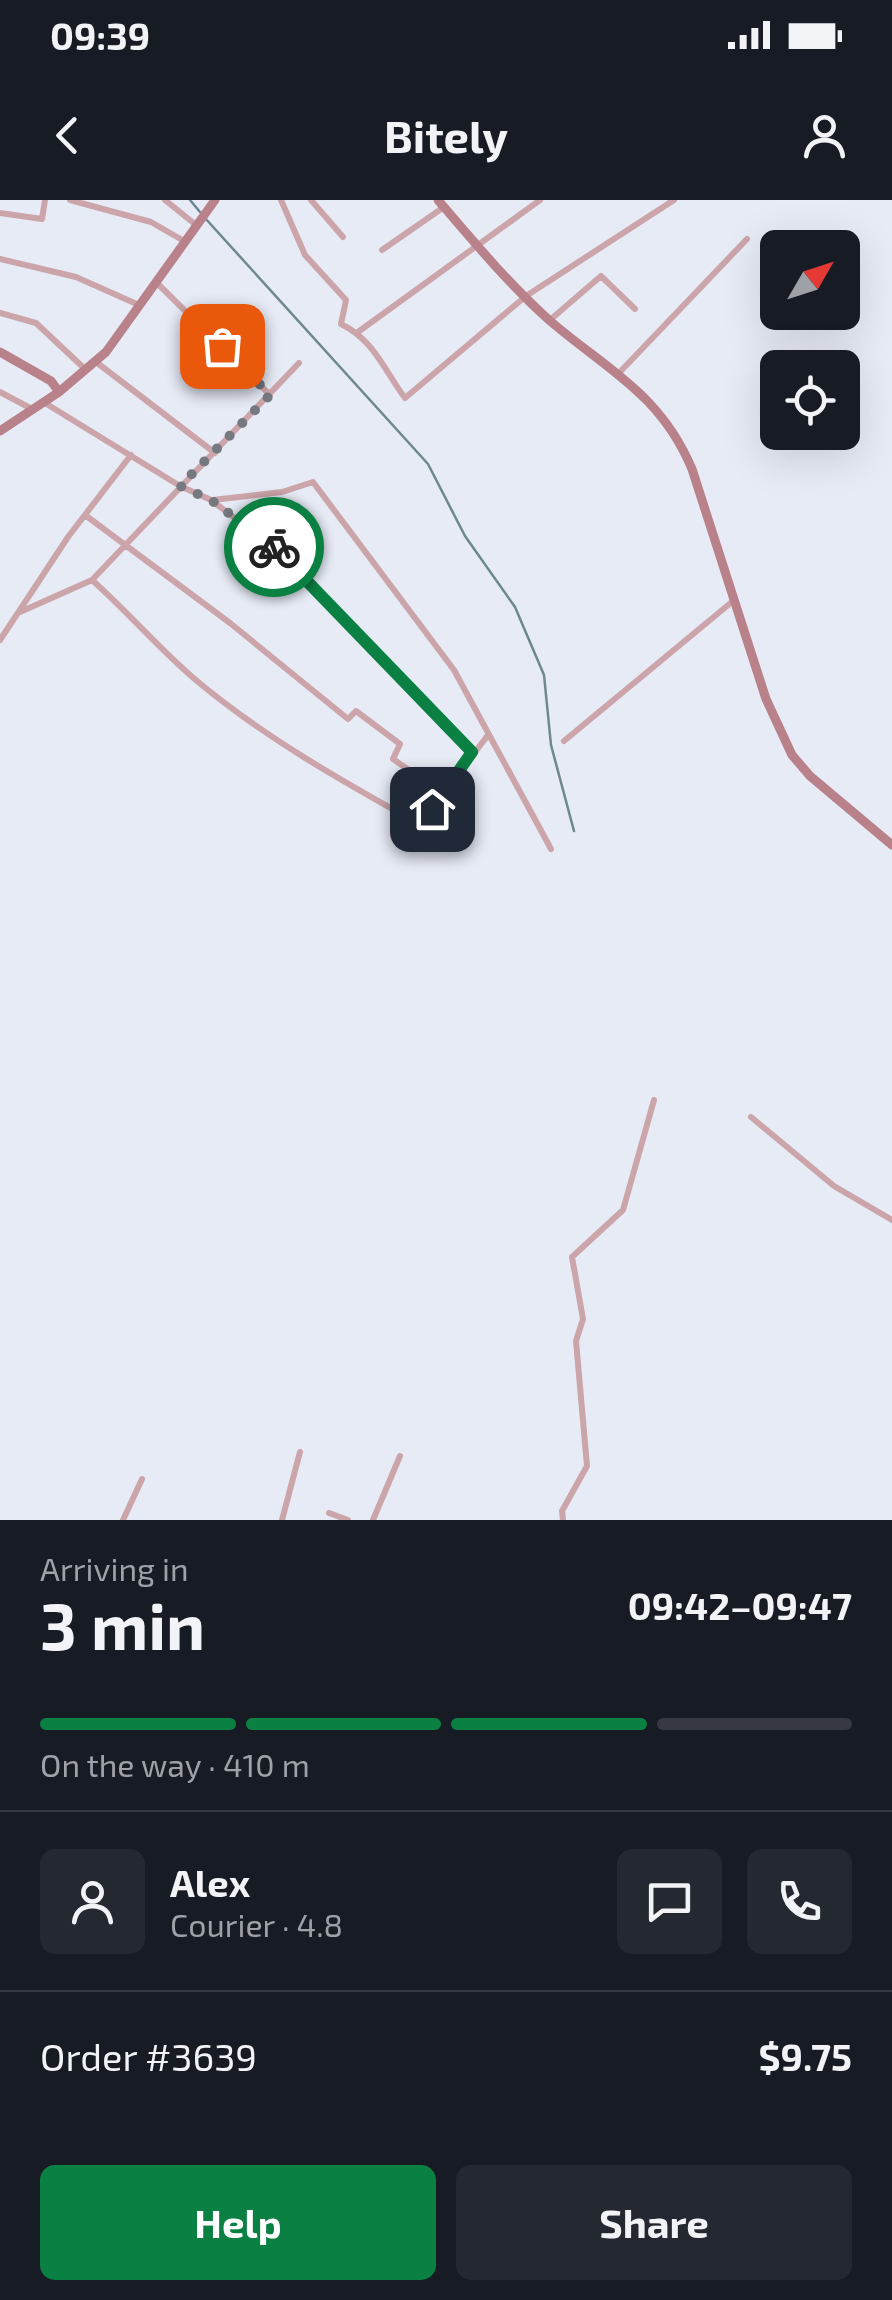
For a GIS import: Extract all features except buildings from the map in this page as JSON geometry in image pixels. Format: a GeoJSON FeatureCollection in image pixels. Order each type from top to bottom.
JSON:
{"type":"FeatureCollection","features":[{"type":"Feature","properties":{"kind":"street"},"geometry":{"type":"LineString","coordinates":[[0,213],[42,218],[45,200]]}},
{"type":"Feature","properties":{"kind":"street"},"geometry":{"type":"LineString","coordinates":[[70,200],[151,222],[184,241]]}},
{"type":"Feature","properties":{"kind":"street"},"geometry":{"type":"LineString","coordinates":[[165,200],[196,225]]}},
{"type":"Feature","properties":{"kind":"street"},"geometry":{"type":"LineString","coordinates":[[0,431],[96,362],[215,200]]}},
{"type":"Feature","properties":{"kind":"street"},"geometry":{"type":"LineString","coordinates":[[281,200],[305,255],[346,300],[341,324],[358,332],[378,352],[383,368],[405,398],[526,296],[674,200]]}},
{"type":"Feature","properties":{"kind":"street"},"geometry":{"type":"LineString","coordinates":[[312,200],[343,238]]}},
{"type":"Feature","properties":{"kind":"street"},"geometry":{"type":"LineString","coordinates":[[358,332],[540,200]]}},
{"type":"Feature","properties":{"kind":"street"},"geometry":{"type":"LineString","coordinates":[[382,250],[441,204],[550,320],[652,404],[684,450],[766,700],[792,755],[810,776],[892,846]]}},
{"type":"Feature","properties":{"kind":"street"},"geometry":{"type":"LineString","coordinates":[[618,373],[747,239]]}},
{"type":"Feature","properties":{"kind":"street"},"geometry":{"type":"LineString","coordinates":[[0,259],[76,277],[140,305]]}},
{"type":"Feature","properties":{"kind":"street"},"geometry":{"type":"LineString","coordinates":[[550,320],[601,276],[635,310]]}},
{"type":"Feature","properties":{"kind":"street"},"geometry":{"type":"LineString","coordinates":[[156,283],[270,395]]}},
{"type":"Feature","properties":{"kind":"street"},"geometry":{"type":"LineString","coordinates":[[0,313],[36,323],[87,371]]}},
{"type":"Feature","properties":{"kind":"street"},"geometry":{"type":"LineString","coordinates":[[0,352],[51,380],[59,392]]}},
{"type":"Feature","properties":{"kind":"street"},"geometry":{"type":"LineString","coordinates":[[96,362],[215,453]]}},
{"type":"Feature","properties":{"kind":"street"},"geometry":{"type":"LineString","coordinates":[[20,612],[92,580],[299,364]]}},
{"type":"Feature","properties":{"kind":"street"},"geometry":{"type":"LineString","coordinates":[[0,392],[34,410]]}},
{"type":"Feature","properties":{"kind":"street"},"geometry":{"type":"LineString","coordinates":[[45,402],[180,486],[211,500],[292,564],[472,752]]}},
{"type":"Feature","properties":{"kind":"street"},"geometry":{"type":"LineString","coordinates":[[0,640],[84,515],[130,455]]}},
{"type":"Feature","properties":{"kind":"street"},"geometry":{"type":"LineString","coordinates":[[211,500],[282,492],[313,482],[454,670],[552,848]]}},
{"type":"Feature","properties":{"kind":"street"},"geometry":{"type":"LineString","coordinates":[[84,515],[230,623],[348,720],[356,711],[400,744],[393,758],[443,794]]}},
{"type":"Feature","properties":{"kind":"street"},"geometry":{"type":"LineString","coordinates":[[92,580],[196,680],[274,738],[444,838]]}},
{"type":"Feature","properties":{"kind":"street"},"geometry":{"type":"LineString","coordinates":[[564,740],[733,602]]}},
{"type":"Feature","properties":{"kind":"street"},"geometry":{"type":"LineString","coordinates":[[432,809],[488,735]]}},
{"type":"Feature","properties":{"kind":"street"},"geometry":{"type":"LineString","coordinates":[[563,1520],[562,1511],[586,1466],[576,1341],[583,1319],[572,1257],[623,1210],[654,1100]]}},
{"type":"Feature","properties":{"kind":"street"},"geometry":{"type":"LineString","coordinates":[[751,1117],[834,1186],[892,1220]]}},
{"type":"Feature","properties":{"kind":"street"},"geometry":{"type":"LineString","coordinates":[[282,1520],[300,1452]]}},
{"type":"Feature","properties":{"kind":"street"},"geometry":{"type":"LineString","coordinates":[[372,1520],[400,1456]]}},
{"type":"Feature","properties":{"kind":"street"},"geometry":{"type":"LineString","coordinates":[[123,1520],[142,1479]]}},
{"type":"Feature","properties":{"kind":"street"},"geometry":{"type":"LineString","coordinates":[[329,1513],[348,1520]]}},
{"type":"Feature","properties":{"kind":"waterway"},"geometry":{"type":"LineString","coordinates":[[190,200],[200,212]]}},
{"type":"Feature","properties":{"kind":"waterway"},"geometry":{"type":"LineString","coordinates":[[205,218],[428,464],[465,536],[515,607],[544,675],[551,745],[574,831]]}},
{"type":"Feature","properties":{"kind":"way so far"},"geometry":{"type":"LineString","coordinates":[[222,346],[270,395],[228,442],[180,486],[211,500],[274,547]]}},
{"type":"Feature","properties":{"kind":"route"},"geometry":{"type":"LineString","coordinates":[[274,547],[472,752],[432,809]]}}]}
